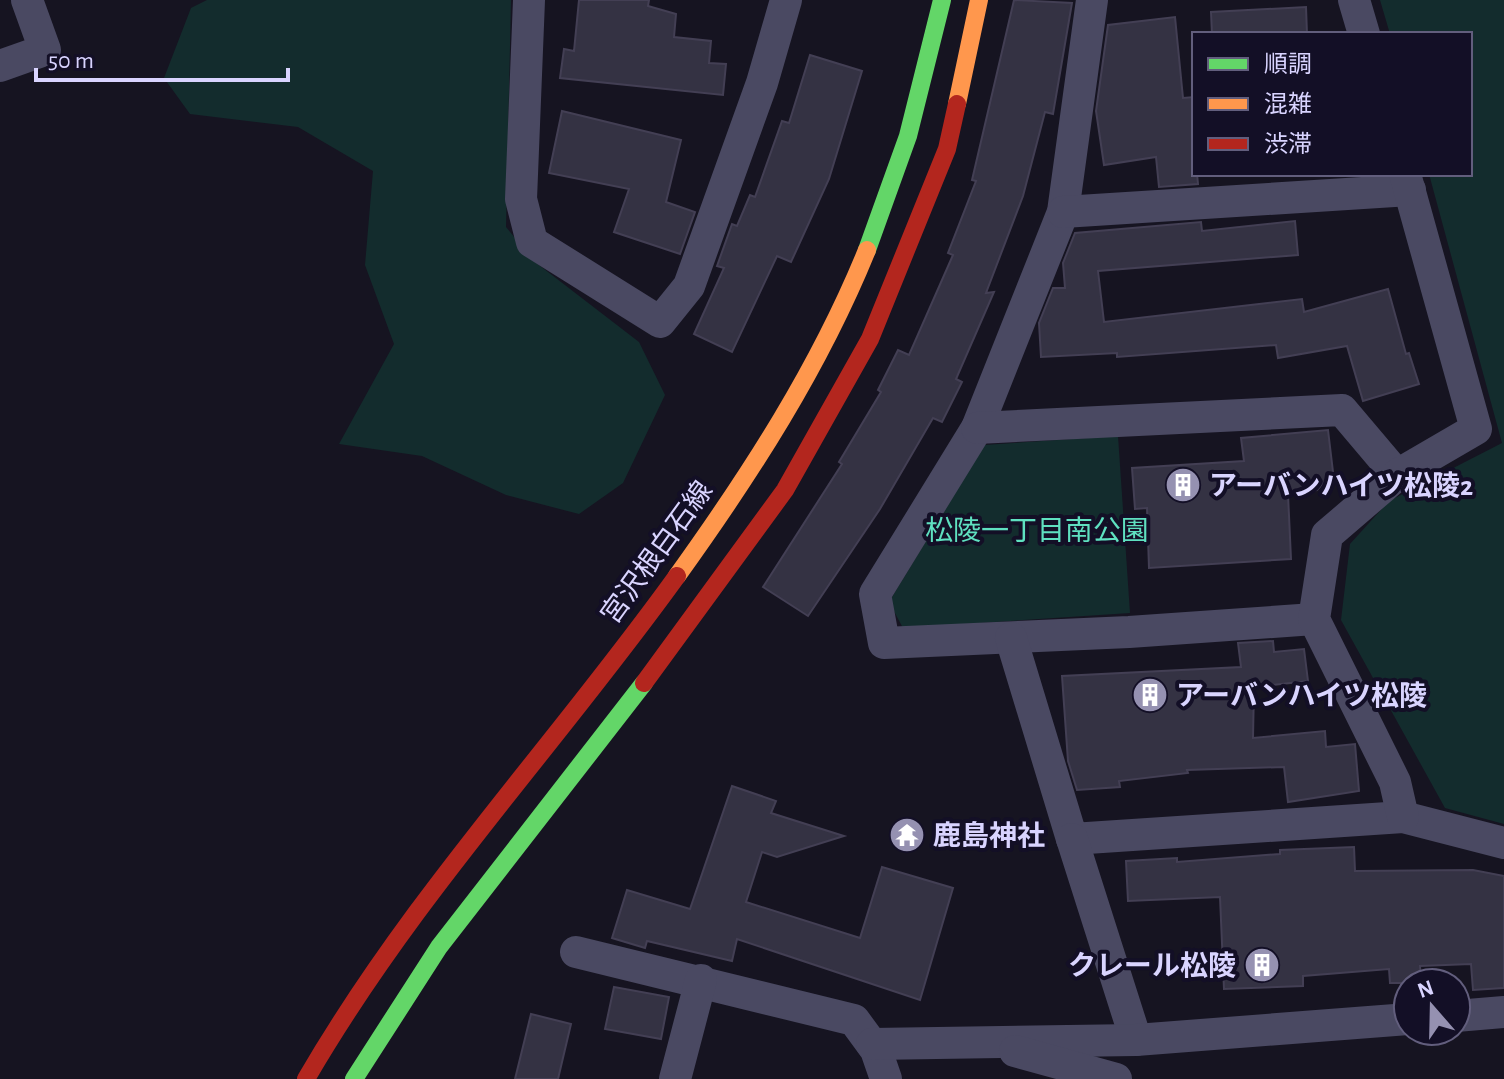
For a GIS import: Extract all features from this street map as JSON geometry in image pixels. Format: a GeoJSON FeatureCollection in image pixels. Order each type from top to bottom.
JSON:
{"type":"FeatureCollection","features":[{"type":"Feature","properties":{"kind":"street"},"geometry":{"type":"LineString","coordinates":[[0,66],[45,50],[27,0]]}},
{"type":"Feature","properties":{"kind":"street"},"geometry":{"type":"LineString","coordinates":[[529,0],[521,199],[532,242],[660,322],[689,286],[762,83],[786,0]]}},
{"type":"Feature","properties":{"kind":"street","name":"宮沢根白石線"},"geometry":{"type":"LineString","coordinates":[[306,1079],[341,1014],[453,859],[667,590],[774,435],[820,353],[868,247],[906,134],[942,0]]}},
{"type":"Feature","properties":{"kind":"street"},"geometry":{"type":"LineString","coordinates":[[354,1079],[439,947],[696,616],[785,490],[870,339],[947,149],[979,0]]}},
{"type":"Feature","properties":{"kind":"street"},"geometry":{"type":"LineString","coordinates":[[1092,0],[1063,212],[977,428],[875,594],[884,643],[1314,619]]}},
{"type":"Feature","properties":{"kind":"street"},"geometry":{"type":"LineString","coordinates":[[1354,0],[1363,32]]}},
{"type":"Feature","properties":{"kind":"street"},"geometry":{"type":"LineString","coordinates":[[1063,212],[1407,182],[1476,429],[1397,475],[1327,535],[1314,619],[1395,782],[1403,817]]}},
{"type":"Feature","properties":{"kind":"street"},"geometry":{"type":"LineString","coordinates":[[977,428],[1342,410],[1397,475]]}},
{"type":"Feature","properties":{"kind":"street"},"geometry":{"type":"LineString","coordinates":[[1011,638],[1136,1040]]}},
{"type":"Feature","properties":{"kind":"street"},"geometry":{"type":"LineString","coordinates":[[1072,839],[1403,817],[1504,843]]}},
{"type":"Feature","properties":{"kind":"street"},"geometry":{"type":"LineString","coordinates":[[576,952],[701,980],[854,1020],[872,1044],[886,1079]]}},
{"type":"Feature","properties":{"kind":"street"},"geometry":{"type":"LineString","coordinates":[[675,1079],[701,980]]}},
{"type":"Feature","properties":{"kind":"street"},"geometry":{"type":"LineString","coordinates":[[1472,1015],[1504,1012]]}},
{"type":"Feature","properties":{"kind":"street"},"geometry":{"type":"LineString","coordinates":[[872,1044],[1136,1040],[1392,1020]]}},
{"type":"Feature","properties":{"kind":"street"},"geometry":{"type":"LineString","coordinates":[[979,1042],[1116,1079]]}},
{"type":"Feature","properties":{"kind":"green space"},"geometry":{"type":"Polygon","coordinates":[[[207,0],[511,0],[506,227],[535,262],[639,342],[665,395],[623,483],[579,514],[506,495],[422,456],[339,444],[394,344],[365,265],[373,171],[298,127],[190,114],[164,78],[191,8],[207,0]]]}},
{"type":"Feature","properties":{"kind":"green space"},"geometry":{"type":"Polygon","coordinates":[[[1380,0],[1504,0],[1504,824],[1445,808],[1341,620],[1350,544],[1389,501],[1502,443],[1430,176],[1472,176],[1472,32],[1389,32],[1380,0]]]}},
{"type":"Feature","properties":{"kind":"green space","name":"松陵一丁目南公園"},"geometry":{"type":"Polygon","coordinates":[[[1118,436],[1130,613],[903,628],[889,602],[984,445],[1118,436]]]}},
{"type":"Feature","properties":{"kind":"building"},"geometry":{"type":"Polygon","coordinates":[[[579,0],[649,0],[648,6],[676,14],[674,37],[711,41],[709,63],[726,64],[723,95],[560,78],[564,49],[574,51],[579,0]]]}},
{"type":"Feature","properties":{"kind":"building"},"geometry":{"type":"Polygon","coordinates":[[[1014,0],[1072,3],[1053,114],[1045,112],[1023,196],[986,293],[994,292],[956,379],[962,382],[942,422],[933,418],[880,509],[808,616],[763,587],[842,464],[839,462],[881,392],[878,390],[898,350],[909,355],[953,255],[948,253],[976,181],[972,180],[1014,0]]]}},
{"type":"Feature","properties":{"kind":"building"},"geometry":{"type":"Polygon","coordinates":[[[1306,7],[1307,32],[1212,32],[1211,12],[1306,7]]]}},
{"type":"Feature","properties":{"kind":"building"},"geometry":{"type":"Polygon","coordinates":[[[1175,17],[1183,98],[1192,97],[1192,176],[1197,176],[1198,184],[1159,187],[1156,157],[1104,165],[1096,111],[1108,25],[1175,17]]]}},
{"type":"Feature","properties":{"kind":"building"},"geometry":{"type":"Polygon","coordinates":[[[810,55],[862,71],[829,179],[791,262],[777,256],[732,352],[694,334],[724,268],[717,266],[732,224],[737,226],[750,195],[755,197],[782,121],[789,123],[810,55]]]}},
{"type":"Feature","properties":{"kind":"building"},"geometry":{"type":"Polygon","coordinates":[[[562,111],[681,140],[666,202],[695,212],[680,254],[614,232],[629,189],[549,173],[562,111]]]}},
{"type":"Feature","properties":{"kind":"building"},"geometry":{"type":"Polygon","coordinates":[[[1295,221],[1298,255],[1098,271],[1104,322],[1302,299],[1304,312],[1388,289],[1406,354],[1409,353],[1419,384],[1363,401],[1347,346],[1278,358],[1276,345],[1117,357],[1117,353],[1041,357],[1039,323],[1053,288],[1065,288],[1063,263],[1075,233],[1201,222],[1202,231],[1295,221]]]}},
{"type":"Feature","properties":{"kind":"building"},"geometry":{"type":"Polygon","coordinates":[[[1328,430],[1333,472],[1317,490],[1288,494],[1291,559],[1149,568],[1147,508],[1135,509],[1132,468],[1244,461],[1241,438],[1328,430]]]}},
{"type":"Feature","properties":{"kind":"building"},"geometry":{"type":"Polygon","coordinates":[[[1273,641],[1274,652],[1304,649],[1308,681],[1254,687],[1253,738],[1325,731],[1326,747],[1355,744],[1359,791],[1288,802],[1284,767],[1187,770],[1188,773],[1119,781],[1120,787],[1077,790],[1068,761],[1062,676],[1241,667],[1238,643],[1273,641]]]}},
{"type":"Feature","properties":{"kind":"building"},"geometry":{"type":"Polygon","coordinates":[[[732,786],[776,801],[771,813],[844,836],[777,857],[762,852],[746,902],[860,938],[882,867],[953,888],[920,1000],[737,939],[732,961],[647,941],[645,948],[612,938],[627,890],[690,909],[732,786]]]}},
{"type":"Feature","properties":{"kind":"building"},"geometry":{"type":"Polygon","coordinates":[[[1354,847],[1355,871],[1473,870],[1504,876],[1504,988],[1473,990],[1471,964],[1392,967],[1392,983],[1389,969],[1303,976],[1303,986],[1224,989],[1220,897],[1128,901],[1126,861],[1177,858],[1177,862],[1280,854],[1280,850],[1354,847]]]}},
{"type":"Feature","properties":{"kind":"building"},"geometry":{"type":"Polygon","coordinates":[[[614,987],[669,997],[661,1039],[605,1029],[614,987]]]}},
{"type":"Feature","properties":{"kind":"building"},"geometry":{"type":"Polygon","coordinates":[[[531,1014],[571,1024],[558,1079],[515,1079],[531,1014]]]}},
{"type":"Feature","properties":{"kind":"traffic: fast"},"geometry":{"type":"LineString","coordinates":[[867,250],[908,136],[942,0]]}},
{"type":"Feature","properties":{"kind":"traffic: fast"},"geometry":{"type":"LineString","coordinates":[[354,1079],[439,947],[644,683]]}},
{"type":"Feature","properties":{"kind":"traffic: slow"},"geometry":{"type":"LineString","coordinates":[[957,104],[979,0]]}},
{"type":"Feature","properties":{"kind":"traffic: slow"},"geometry":{"type":"LineString","coordinates":[[677,576],[782,419],[827,336],[867,250]]}},
{"type":"Feature","properties":{"kind":"traffic: jam"},"geometry":{"type":"LineString","coordinates":[[644,683],[785,490],[870,339],[947,149],[957,104]]}},
{"type":"Feature","properties":{"kind":"traffic: jam"},"geometry":{"type":"LineString","coordinates":[[306,1079],[348,1012],[438,884],[677,576]]}},
{"type":"Feature","properties":{"kind":"place","name":"アーバンハイツ松陵2"},"geometry":{"type":"Point","coordinates":[1183,485]}},
{"type":"Feature","properties":{"kind":"place","name":"アーバンハイツ松陵"},"geometry":{"type":"Point","coordinates":[1150,695]}},
{"type":"Feature","properties":{"kind":"place","name":"鹿島神社"},"geometry":{"type":"Point","coordinates":[907,835]}},
{"type":"Feature","properties":{"kind":"place","name":"クレール松陵"},"geometry":{"type":"Point","coordinates":[1262,965]}}]}
